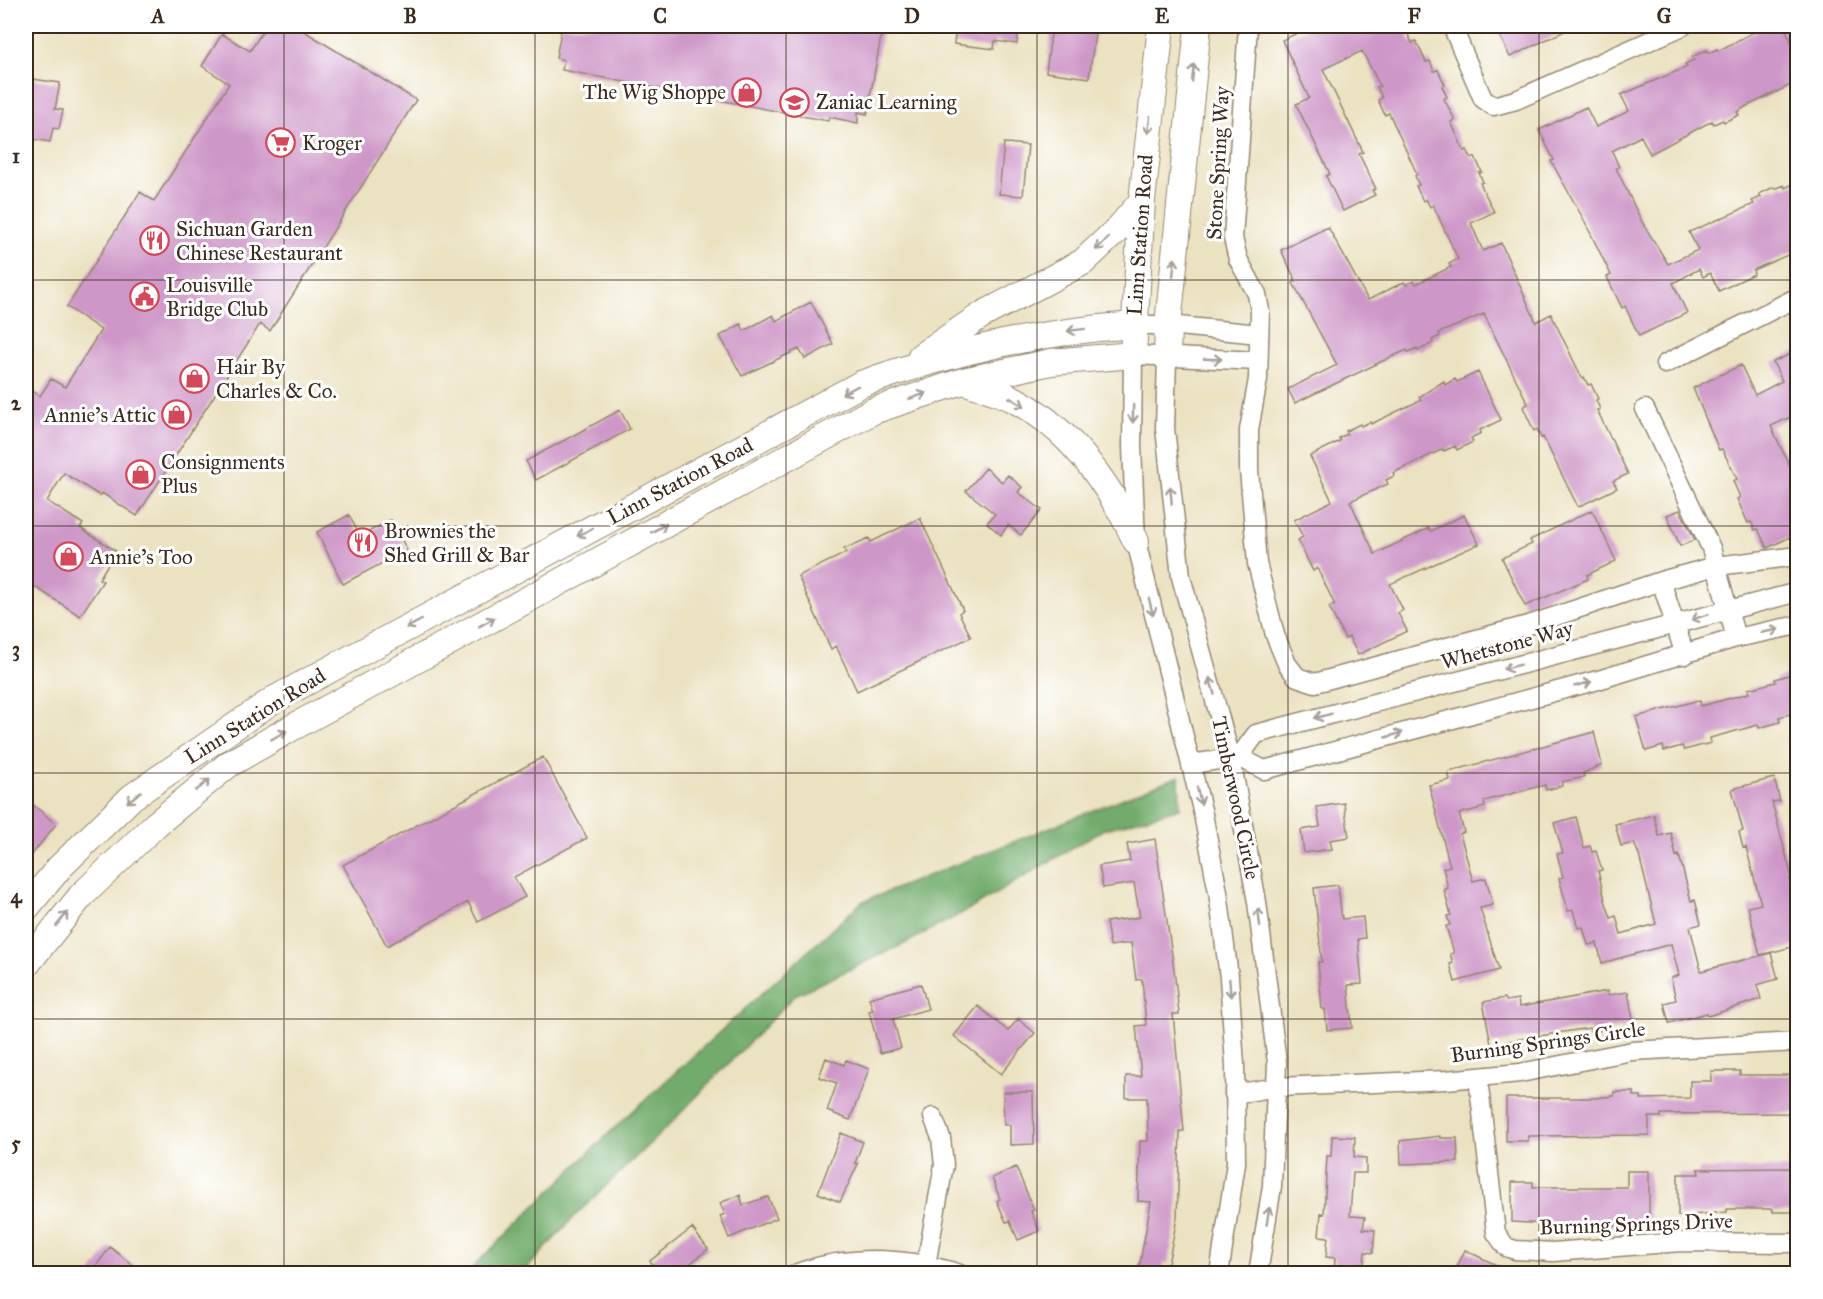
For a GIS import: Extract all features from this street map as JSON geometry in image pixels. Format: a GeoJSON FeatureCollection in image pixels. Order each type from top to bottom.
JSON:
{"type":"FeatureCollection","features":[{"type":"Feature","properties":{"kind":"street","name":"Linn Station Road"},"geometry":{"type":"LineString","coordinates":[[26,908],[59,868],[132,797],[273,700],[861,384],[955,352],[1045,334],[1134,325],[1142,201],[1161,26]]}},
{"type":"Feature","properties":{"kind":"street","name":"Timberwood Circle"},"geometry":{"type":"LineString","coordinates":[[1198,26],[1168,326],[1165,428],[1181,577],[1235,758],[1257,902],[1278,1088],[1272,1186],[1258,1274]]}},
{"type":"Feature","properties":{"kind":"street","name":"Stone Spring Way"},"geometry":{"type":"LineString","coordinates":[[1248,26],[1233,238],[1243,269],[1257,294],[1258,361],[1249,430],[1250,481],[1257,563],[1275,635],[1287,664],[1297,677],[1315,683],[1532,624],[1661,581],[1716,566],[1797,556]]}},
{"type":"Feature","properties":{"kind":"street"},"geometry":{"type":"LineString","coordinates":[[1452,26],[1483,99],[1493,105],[1516,100],[1683,26]]}},
{"type":"Feature","properties":{"kind":"street"},"geometry":{"type":"LineString","coordinates":[[904,369],[946,337],[982,315],[1083,262],[1120,227],[1142,201]]}},
{"type":"Feature","properties":{"kind":"street"},"geometry":{"type":"LineString","coordinates":[[1665,364],[1797,297]]}},
{"type":"Feature","properties":{"kind":"street"},"geometry":{"type":"LineString","coordinates":[[1134,325],[1259,334]]}},
{"type":"Feature","properties":{"kind":"street","name":"Timberwood Circle"},"geometry":{"type":"LineString","coordinates":[[1134,325],[1136,540],[1191,764],[1218,892],[1229,976],[1236,1162],[1219,1274]]}},
{"type":"Feature","properties":{"kind":"street","name":"Linn Station Road"},"geometry":{"type":"LineString","coordinates":[[26,965],[81,896],[155,825],[229,764],[873,411],[963,381],[1051,362],[1133,355]]}},
{"type":"Feature","properties":{"kind":"street"},"geometry":{"type":"LineString","coordinates":[[1133,355],[1258,361]]}},
{"type":"Feature","properties":{"kind":"street"},"geometry":{"type":"LineString","coordinates":[[963,381],[1015,399],[1076,448],[1102,477],[1136,540]]}},
{"type":"Feature","properties":{"kind":"street"},"geometry":{"type":"LineString","coordinates":[[1645,409],[1711,548],[1736,638]]}},
{"type":"Feature","properties":{"kind":"street"},"geometry":{"type":"LineString","coordinates":[[1661,581],[1685,655]]}},
{"type":"Feature","properties":{"kind":"street","name":"Whetstone Way"},"geometry":{"type":"LineString","coordinates":[[1235,758],[1256,734],[1676,625],[1728,608],[1797,592]]}},
{"type":"Feature","properties":{"kind":"street"},"geometry":{"type":"LineString","coordinates":[[1191,764],[1235,758],[1264,770],[1685,655],[1736,638],[1797,626]]}},
{"type":"Feature","properties":{"kind":"street","name":"Burning Springs Circle"},"geometry":{"type":"LineString","coordinates":[[1234,1094],[1278,1088],[1479,1078],[1520,1073],[1632,1051],[1797,1042]]}},
{"type":"Feature","properties":{"kind":"street","name":"Burning Springs Drive"},"geometry":{"type":"LineString","coordinates":[[1479,1078],[1496,1233],[1506,1246],[1515,1250],[1553,1252],[1682,1242],[1797,1243]]}},
{"type":"Feature","properties":{"kind":"street"},"geometry":{"type":"LineString","coordinates":[[926,1265],[944,1165],[940,1138],[933,1117]]}},
{"type":"Feature","properties":{"kind":"street"},"geometry":{"type":"LineString","coordinates":[[795,1274],[859,1260],[892,1259],[960,1274]]}},
{"type":"Feature","properties":{"kind":"green space"},"geometry":{"type":"Polygon","coordinates":[[[1179,776],[1180,808],[1102,830],[977,905],[902,945],[795,995],[670,1124],[575,1216],[523,1273],[467,1273],[608,1134],[862,902],[1179,776]]]}},
{"type":"Feature","properties":{"kind":"building"},"geometry":{"type":"Polygon","coordinates":[[[266,26],[296,26],[416,100],[270,331],[260,324],[137,516],[102,493],[100,496],[64,473],[47,501],[83,524],[80,528],[116,551],[99,579],[103,581],[80,616],[26,581],[26,387],[40,396],[51,379],[65,387],[101,330],[67,307],[140,192],[154,201],[229,84],[202,66],[222,34],[250,51],[266,26]]]}},
{"type":"Feature","properties":{"kind":"building"},"geometry":{"type":"Polygon","coordinates":[[[562,26],[883,26],[867,114],[858,112],[858,123],[829,117],[828,121],[562,70],[564,60],[556,58],[562,26]]]}},
{"type":"Feature","properties":{"kind":"building"},"geometry":{"type":"Polygon","coordinates":[[[956,26],[1019,26],[1017,44],[995,41],[994,49],[954,44],[956,26]]]}},
{"type":"Feature","properties":{"kind":"building"},"geometry":{"type":"Polygon","coordinates":[[[1052,26],[1096,26],[1089,78],[1046,72],[1052,26]]]}},
{"type":"Feature","properties":{"kind":"building"},"geometry":{"type":"Polygon","coordinates":[[[1313,26],[1404,26],[1412,43],[1416,41],[1426,62],[1430,61],[1434,71],[1438,70],[1445,85],[1442,86],[1447,97],[1444,99],[1455,120],[1451,122],[1464,151],[1467,150],[1472,159],[1475,157],[1482,172],[1479,173],[1483,182],[1480,183],[1494,212],[1471,223],[1483,251],[1501,243],[1536,322],[1551,314],[1582,378],[1584,377],[1588,385],[1591,384],[1598,399],[1596,400],[1600,409],[1597,410],[1628,474],[1613,481],[1617,488],[1578,507],[1543,437],[1541,438],[1537,429],[1534,431],[1523,407],[1528,404],[1484,314],[1439,333],[1440,336],[1432,340],[1433,343],[1418,351],[1417,348],[1408,352],[1407,350],[1295,403],[1288,389],[1337,365],[1293,283],[1296,281],[1281,250],[1328,227],[1368,300],[1404,282],[1406,285],[1414,281],[1416,284],[1451,267],[1449,264],[1458,259],[1433,205],[1430,207],[1426,199],[1423,201],[1416,186],[1419,185],[1415,176],[1417,174],[1389,113],[1385,115],[1378,100],[1382,98],[1377,87],[1380,86],[1362,51],[1323,69],[1363,152],[1359,154],[1376,189],[1372,190],[1375,195],[1343,211],[1326,176],[1330,174],[1296,104],[1309,98],[1282,40],[1313,26]]]}},
{"type":"Feature","properties":{"kind":"building"},"geometry":{"type":"Polygon","coordinates":[[[1495,26],[1575,26],[1510,57],[1495,26]]]}},
{"type":"Feature","properties":{"kind":"building"},"geometry":{"type":"Polygon","coordinates":[[[1765,26],[1784,26],[1797,54],[1797,82],[1745,107],[1737,112],[1739,115],[1724,122],[1723,120],[1714,124],[1712,121],[1650,154],[1641,136],[1612,151],[1619,167],[1616,168],[1642,222],[1668,264],[1698,250],[1689,232],[1754,204],[1752,201],[1761,197],[1759,194],[1774,187],[1775,189],[1784,185],[1785,188],[1797,182],[1797,251],[1753,270],[1754,274],[1719,291],[1710,273],[1703,277],[1699,269],[1673,283],[1687,313],[1639,336],[1625,306],[1622,308],[1607,277],[1611,275],[1551,161],[1554,160],[1539,130],[1586,107],[1596,127],[1629,111],[1621,95],[1687,67],[1685,64],[1694,60],[1692,57],[1707,50],[1709,53],[1717,49],[1718,51],[1765,26]]]}},
{"type":"Feature","properties":{"kind":"building"},"geometry":{"type":"Polygon","coordinates":[[[26,78],[60,83],[55,109],[63,110],[59,129],[53,128],[50,142],[26,138],[26,78]]]}},
{"type":"Feature","properties":{"kind":"building"},"geometry":{"type":"Polygon","coordinates":[[[1004,143],[1028,145],[1023,196],[999,194],[1004,143]]]}},
{"type":"Feature","properties":{"kind":"building"},"geometry":{"type":"Polygon","coordinates":[[[811,302],[833,344],[805,359],[799,349],[742,376],[720,336],[741,324],[744,331],[773,315],[776,321],[811,302]]]}},
{"type":"Feature","properties":{"kind":"building"},"geometry":{"type":"Polygon","coordinates":[[[1797,351],[1797,414],[1771,426],[1797,482],[1797,534],[1767,548],[1758,529],[1755,530],[1751,522],[1748,523],[1737,499],[1740,497],[1733,481],[1737,479],[1722,449],[1719,450],[1693,388],[1741,365],[1755,395],[1782,381],[1773,362],[1797,351]]]}},
{"type":"Feature","properties":{"kind":"building"},"geometry":{"type":"Polygon","coordinates":[[[1478,372],[1501,420],[1480,430],[1481,433],[1471,438],[1473,442],[1457,450],[1455,446],[1444,451],[1443,449],[1393,473],[1394,476],[1386,480],[1388,484],[1350,501],[1375,554],[1429,528],[1431,531],[1464,515],[1479,544],[1390,584],[1403,610],[1398,613],[1407,631],[1358,655],[1349,637],[1345,639],[1329,607],[1335,605],[1317,568],[1313,571],[1298,540],[1303,537],[1294,520],[1332,501],[1310,456],[1340,441],[1339,438],[1347,434],[1346,431],[1360,424],[1361,426],[1370,422],[1371,424],[1421,400],[1419,397],[1444,381],[1445,385],[1455,379],[1457,382],[1478,372]]]}},
{"type":"Feature","properties":{"kind":"building"},"geometry":{"type":"Polygon","coordinates":[[[620,410],[630,429],[536,480],[526,461],[620,410]]]}},
{"type":"Feature","properties":{"kind":"building"},"geometry":{"type":"Polygon","coordinates":[[[986,468],[1002,482],[1008,475],[1022,487],[1018,492],[1042,510],[1021,535],[1008,525],[1001,535],[987,523],[995,514],[966,491],[986,468]]]}},
{"type":"Feature","properties":{"kind":"building"},"geometry":{"type":"Polygon","coordinates":[[[1592,510],[1616,561],[1587,575],[1588,579],[1525,606],[1502,558],[1532,544],[1530,540],[1592,510]]]}},
{"type":"Feature","properties":{"kind":"building"},"geometry":{"type":"Polygon","coordinates":[[[1680,510],[1695,540],[1680,546],[1667,515],[1680,510]]]}},
{"type":"Feature","properties":{"kind":"building","name":"Brownies the Shed Grill & Bar"},"geometry":{"type":"Polygon","coordinates":[[[349,515],[360,536],[391,520],[407,550],[343,584],[317,532],[349,515]]]}},
{"type":"Feature","properties":{"kind":"building"},"geometry":{"type":"Polygon","coordinates":[[[920,518],[963,610],[959,613],[971,637],[857,691],[836,646],[831,649],[798,576],[846,553],[844,549],[869,538],[871,542],[920,518]]]}},
{"type":"Feature","properties":{"kind":"building"},"geometry":{"type":"Polygon","coordinates":[[[1792,674],[1793,678],[1797,677],[1797,712],[1779,717],[1780,722],[1759,728],[1758,725],[1710,738],[1711,743],[1684,750],[1682,746],[1664,751],[1663,746],[1646,751],[1636,717],[1692,702],[1700,701],[1701,706],[1749,693],[1748,689],[1776,682],[1775,679],[1792,674]]]}},
{"type":"Feature","properties":{"kind":"building"},"geometry":{"type":"Polygon","coordinates":[[[1594,732],[1602,765],[1583,773],[1584,777],[1562,782],[1562,786],[1546,790],[1545,785],[1484,801],[1485,807],[1459,814],[1464,832],[1460,834],[1473,881],[1486,878],[1493,905],[1480,908],[1499,970],[1455,982],[1450,964],[1453,963],[1450,954],[1454,953],[1446,926],[1450,925],[1447,916],[1451,915],[1444,890],[1448,888],[1443,868],[1450,866],[1429,785],[1450,780],[1448,772],[1594,732]]]}},
{"type":"Feature","properties":{"kind":"building"},"geometry":{"type":"Polygon","coordinates":[[[543,757],[587,838],[514,877],[525,897],[478,922],[468,902],[387,946],[343,865],[543,757]]]}},
{"type":"Feature","properties":{"kind":"building"},"geometry":{"type":"Polygon","coordinates":[[[1774,778],[1780,801],[1772,802],[1792,878],[1790,878],[1797,910],[1797,946],[1760,955],[1748,907],[1761,904],[1746,847],[1743,848],[1739,832],[1743,831],[1732,789],[1774,778]]]}},
{"type":"Feature","properties":{"kind":"building"},"geometry":{"type":"Polygon","coordinates":[[[26,799],[56,824],[26,862],[26,799]]]}},
{"type":"Feature","properties":{"kind":"building"},"geometry":{"type":"Polygon","coordinates":[[[1344,803],[1349,837],[1330,840],[1332,849],[1304,853],[1301,830],[1320,827],[1317,807],[1344,803]]]}},
{"type":"Feature","properties":{"kind":"building"},"geometry":{"type":"Polygon","coordinates":[[[1654,815],[1659,836],[1671,833],[1691,901],[1695,900],[1701,924],[1690,927],[1701,971],[1771,953],[1778,979],[1757,985],[1761,999],[1708,1016],[1707,1013],[1669,1023],[1664,1003],[1676,1000],[1671,978],[1679,975],[1671,944],[1602,963],[1597,943],[1588,945],[1583,927],[1578,928],[1573,910],[1568,911],[1559,878],[1563,877],[1557,854],[1563,853],[1554,823],[1576,817],[1584,848],[1590,846],[1592,852],[1596,851],[1602,870],[1598,871],[1605,900],[1611,918],[1616,916],[1621,934],[1656,924],[1639,855],[1634,843],[1621,846],[1615,824],[1654,815]]]}},
{"type":"Feature","properties":{"kind":"building"},"geometry":{"type":"Polygon","coordinates":[[[1155,839],[1179,1014],[1173,1014],[1184,1131],[1180,1131],[1177,1218],[1168,1264],[1164,1263],[1162,1274],[1138,1274],[1151,1202],[1138,1201],[1140,1141],[1148,1141],[1147,1098],[1126,1098],[1126,1076],[1141,1076],[1136,1026],[1146,1025],[1142,979],[1136,980],[1131,943],[1110,946],[1106,922],[1140,917],[1134,883],[1103,888],[1099,866],[1130,861],[1127,844],[1155,839]]]}},
{"type":"Feature","properties":{"kind":"building"},"geometry":{"type":"Polygon","coordinates":[[[1338,885],[1342,919],[1363,917],[1365,938],[1358,939],[1362,984],[1348,985],[1352,1028],[1327,1030],[1325,1009],[1322,1009],[1318,962],[1322,962],[1314,888],[1338,885]]]}},
{"type":"Feature","properties":{"kind":"building"},"geometry":{"type":"Polygon","coordinates":[[[921,984],[928,1009],[893,1019],[901,1048],[880,1053],[869,1011],[873,1010],[869,998],[921,984]]]}},
{"type":"Feature","properties":{"kind":"building"},"geometry":{"type":"Polygon","coordinates":[[[1608,991],[1608,995],[1628,992],[1634,1025],[1590,1032],[1590,1028],[1491,1044],[1483,1002],[1505,998],[1506,1001],[1518,999],[1519,1007],[1608,991]]]}},
{"type":"Feature","properties":{"kind":"building"},"geometry":{"type":"Polygon","coordinates":[[[978,1006],[1008,1031],[1018,1019],[1035,1033],[1001,1074],[954,1036],[978,1006]]]}},
{"type":"Feature","properties":{"kind":"building"},"geometry":{"type":"Polygon","coordinates":[[[826,1058],[844,1065],[846,1060],[869,1069],[850,1120],[827,1111],[837,1083],[819,1077],[826,1058]]]}},
{"type":"Feature","properties":{"kind":"building"},"geometry":{"type":"Polygon","coordinates":[[[1711,1071],[1740,1071],[1740,1075],[1797,1075],[1797,1113],[1661,1114],[1661,1117],[1649,1117],[1649,1135],[1528,1136],[1528,1141],[1506,1141],[1506,1098],[1594,1098],[1614,1096],[1614,1092],[1634,1092],[1634,1096],[1641,1096],[1641,1099],[1690,1098],[1690,1081],[1711,1081],[1711,1071]]]}},
{"type":"Feature","properties":{"kind":"building"},"geometry":{"type":"Polygon","coordinates":[[[1003,1092],[1033,1092],[1034,1144],[1010,1145],[1010,1125],[1004,1125],[1003,1092]]]}},
{"type":"Feature","properties":{"kind":"building"},"geometry":{"type":"Polygon","coordinates":[[[841,1133],[863,1142],[855,1163],[858,1164],[840,1202],[818,1193],[841,1133]]]}},
{"type":"Feature","properties":{"kind":"building"},"geometry":{"type":"Polygon","coordinates":[[[1332,1136],[1355,1137],[1354,1157],[1366,1158],[1366,1173],[1353,1173],[1350,1216],[1365,1217],[1363,1229],[1375,1230],[1373,1253],[1365,1252],[1364,1263],[1359,1263],[1358,1274],[1334,1274],[1335,1258],[1326,1257],[1328,1237],[1319,1236],[1321,1213],[1324,1214],[1327,1156],[1331,1156],[1332,1136]]]}},
{"type":"Feature","properties":{"kind":"building"},"geometry":{"type":"Polygon","coordinates":[[[1440,1136],[1440,1138],[1457,1138],[1458,1162],[1401,1164],[1400,1141],[1440,1136]]]}},
{"type":"Feature","properties":{"kind":"building"},"geometry":{"type":"Polygon","coordinates":[[[1016,1167],[1034,1210],[1031,1211],[1039,1231],[1018,1240],[1010,1221],[1006,1222],[997,1201],[1000,1199],[992,1178],[1016,1167]]]}},
{"type":"Feature","properties":{"kind":"building"},"geometry":{"type":"Polygon","coordinates":[[[1797,1168],[1797,1212],[1773,1212],[1773,1209],[1727,1209],[1727,1212],[1678,1216],[1678,1174],[1699,1174],[1698,1169],[1797,1168]]]}},
{"type":"Feature","properties":{"kind":"building"},"geometry":{"type":"Polygon","coordinates":[[[1627,1171],[1649,1171],[1649,1221],[1618,1221],[1618,1226],[1594,1227],[1512,1222],[1512,1182],[1533,1182],[1533,1187],[1627,1187],[1627,1171]]]}},
{"type":"Feature","properties":{"kind":"building"},"geometry":{"type":"Polygon","coordinates":[[[740,1195],[743,1205],[768,1197],[777,1218],[729,1238],[720,1216],[725,1214],[720,1203],[740,1195]]]}},
{"type":"Feature","properties":{"kind":"building"},"geometry":{"type":"Polygon","coordinates":[[[692,1228],[708,1249],[677,1274],[660,1274],[650,1261],[692,1228]]]}},
{"type":"Feature","properties":{"kind":"building"},"geometry":{"type":"Polygon","coordinates":[[[110,1247],[144,1274],[90,1274],[110,1247]]]}},
{"type":"Feature","properties":{"kind":"building"},"geometry":{"type":"Polygon","coordinates":[[[1465,1250],[1515,1274],[1454,1274],[1465,1250]]]}},
{"type":"Feature","properties":{"kind":"place","name":"The Wig Shoppe"},"geometry":{"type":"Point","coordinates":[747,92]}},
{"type":"Feature","properties":{"kind":"place","name":"Zaniac Learning"},"geometry":{"type":"Point","coordinates":[795,102]}},
{"type":"Feature","properties":{"kind":"place","name":"Kroger"},"geometry":{"type":"Point","coordinates":[281,143]}},
{"type":"Feature","properties":{"kind":"place","name":"Sichuan Garden Chinese Restaurant"},"geometry":{"type":"Point","coordinates":[155,241]}},
{"type":"Feature","properties":{"kind":"place","name":"Louisville Bridge Club"},"geometry":{"type":"Point","coordinates":[145,297]}},
{"type":"Feature","properties":{"kind":"place","name":"Hair By Charles & Co."},"geometry":{"type":"Point","coordinates":[195,379]}},
{"type":"Feature","properties":{"kind":"place","name":"Annie's Attic"},"geometry":{"type":"Point","coordinates":[177,415]}},
{"type":"Feature","properties":{"kind":"place","name":"Consignments Plus"},"geometry":{"type":"Point","coordinates":[140,474]}},
{"type":"Feature","properties":{"kind":"place","name":"Brownies the Shed Grill & Bar"},"geometry":{"type":"Point","coordinates":[363,543]}},
{"type":"Feature","properties":{"kind":"place","name":"Annie's Too"},"geometry":{"type":"Point","coordinates":[69,557]}}]}
